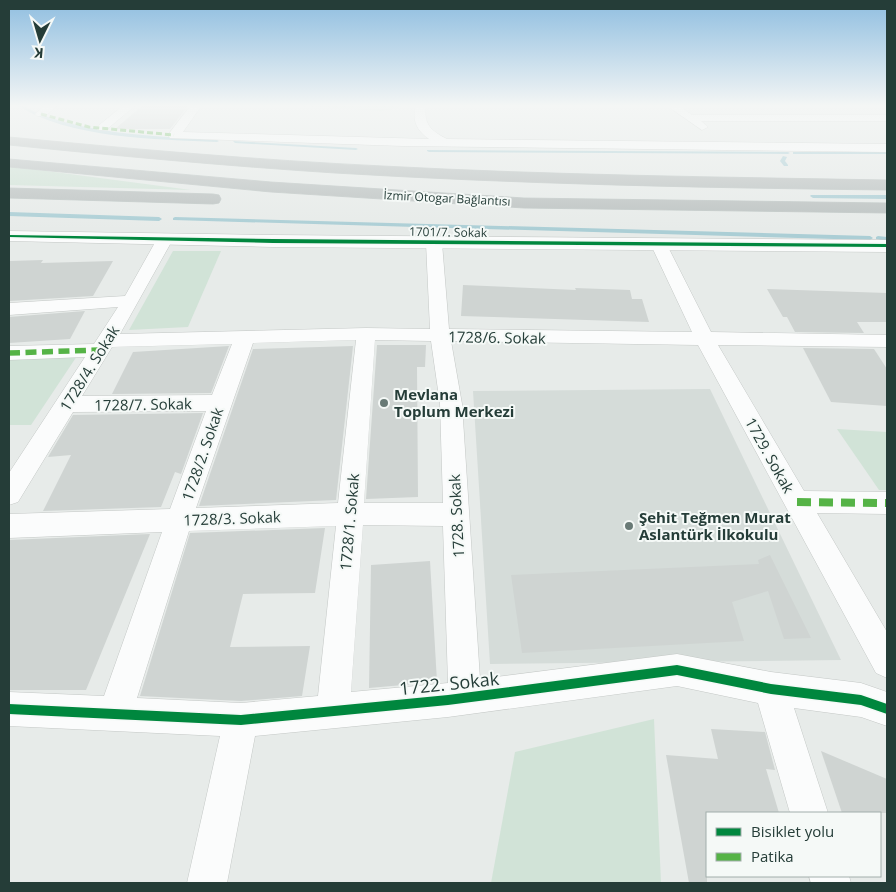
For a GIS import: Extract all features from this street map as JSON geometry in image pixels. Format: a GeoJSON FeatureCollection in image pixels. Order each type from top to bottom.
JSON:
{"type":"FeatureCollection","features":[{"type":"Feature","properties":{"kind":"highway","name":"İzmir Otogar Bağlantısı"},"geometry":{"type":"LineString","coordinates":[[71,147],[384,171],[571,178],[887,185]]}},
{"type":"Feature","properties":{"kind":"highway"},"geometry":{"type":"LineString","coordinates":[[111,147],[164,155]]}},
{"type":"Feature","properties":{"kind":"highway","name":"İzmir Otogar Bağlantısı"},"geometry":{"type":"LineString","coordinates":[[9,163],[271,187],[524,203],[887,208]]}},
{"type":"Feature","properties":{"kind":"highway"},"geometry":{"type":"LineString","coordinates":[[9,193],[315,202],[524,203]]}},
{"type":"Feature","properties":{"kind":"street"},"geometry":{"type":"LineString","coordinates":[[709,147],[887,148]]}},
{"type":"Feature","properties":{"kind":"street","name":"1701/7. Sokak"},"geometry":{"type":"LineString","coordinates":[[9,236],[884,248]]}},
{"type":"Feature","properties":{"kind":"street","name":"1728/4. Sokak"},"geometry":{"type":"LineString","coordinates":[[9,494],[131,301],[165,239]]}},
{"type":"Feature","properties":{"kind":"street","name":"1728. Sokak"},"geometry":{"type":"LineString","coordinates":[[434,243],[440,336],[451,404],[465,698]]}},
{"type":"Feature","properties":{"kind":"street","name":"1729. Sokak"},"geometry":{"type":"LineString","coordinates":[[659,245],[705,339],[887,662]]}},
{"type":"Feature","properties":{"kind":"street"},"geometry":{"type":"LineString","coordinates":[[9,309],[131,301]]}},
{"type":"Feature","properties":{"kind":"street","name":"1728/6. Sokak"},"geometry":{"type":"LineString","coordinates":[[9,353],[103,345],[245,337],[366,334],[887,340]]}},
{"type":"Feature","properties":{"kind":"street","name":"1728/1. Sokak"},"geometry":{"type":"LineString","coordinates":[[333,710],[366,334]]}},
{"type":"Feature","properties":{"kind":"street","name":"1728/2. Sokak"},"geometry":{"type":"LineString","coordinates":[[115,713],[179,519],[245,337]]}},
{"type":"Feature","properties":{"kind":"street","name":"1728/7. Sokak"},"geometry":{"type":"LineString","coordinates":[[66,404],[220,403]]}},
{"type":"Feature","properties":{"kind":"street"},"geometry":{"type":"LineString","coordinates":[[797,502],[887,503]]}},
{"type":"Feature","properties":{"kind":"street","name":"1728/3. Sokak"},"geometry":{"type":"LineString","coordinates":[[9,526],[349,514],[456,515]]}},
{"type":"Feature","properties":{"kind":"street","name":"1722. Sokak"},"geometry":{"type":"LineString","coordinates":[[9,709],[241,720],[465,698],[677,670],[771,689],[861,700],[887,709]]}},
{"type":"Feature","properties":{"kind":"street"},"geometry":{"type":"LineString","coordinates":[[771,689],[809,812]]}},
{"type":"Feature","properties":{"kind":"street"},"geometry":{"type":"LineString","coordinates":[[207,883],[241,720]]}},
{"type":"Feature","properties":{"kind":"shaded area","name":"Şehit Teğmen Murat Aslantürk İlkokulu"},"geometry":{"type":"Polygon","coordinates":[[[710,389],[841,660],[490,664],[473,391],[710,389]]]}},
{"type":"Feature","properties":{"kind":"green space"},"geometry":{"type":"Polygon","coordinates":[[[9,166],[191,190],[9,185],[9,166]]]}},
{"type":"Feature","properties":{"kind":"green space"},"geometry":{"type":"Polygon","coordinates":[[[173,251],[221,251],[188,327],[129,330],[173,251]]]}},
{"type":"Feature","properties":{"kind":"green space"},"geometry":{"type":"Polygon","coordinates":[[[77,356],[31,425],[9,425],[9,358],[77,356]]]}},
{"type":"Feature","properties":{"kind":"green space"},"geometry":{"type":"Polygon","coordinates":[[[837,429],[887,432],[887,490],[879,490],[837,429]]]}},
{"type":"Feature","properties":{"kind":"green space"},"geometry":{"type":"Polygon","coordinates":[[[654,719],[661,883],[491,883],[515,752],[654,719]]]}},
{"type":"Feature","properties":{"kind":"building"},"geometry":{"type":"Polygon","coordinates":[[[43,260],[41,263],[113,261],[93,296],[9,301],[9,261],[43,260]]]}},
{"type":"Feature","properties":{"kind":"building"},"geometry":{"type":"Polygon","coordinates":[[[463,285],[576,290],[575,288],[630,290],[632,299],[642,299],[649,322],[461,316],[463,285]]]}},
{"type":"Feature","properties":{"kind":"building"},"geometry":{"type":"Polygon","coordinates":[[[767,289],[887,293],[887,322],[857,322],[864,333],[795,332],[787,317],[783,317],[767,289]]]}},
{"type":"Feature","properties":{"kind":"building"},"geometry":{"type":"Polygon","coordinates":[[[85,311],[70,339],[9,343],[9,317],[85,311]]]}},
{"type":"Feature","properties":{"kind":"building"},"geometry":{"type":"Polygon","coordinates":[[[377,345],[426,345],[425,367],[417,367],[418,497],[366,499],[377,345]]]}},
{"type":"Feature","properties":{"kind":"building"},"geometry":{"type":"Polygon","coordinates":[[[229,346],[211,393],[112,394],[133,352],[229,346]]]}},
{"type":"Feature","properties":{"kind":"building"},"geometry":{"type":"Polygon","coordinates":[[[353,346],[336,500],[199,506],[253,349],[353,346]]]}},
{"type":"Feature","properties":{"kind":"building"},"geometry":{"type":"Polygon","coordinates":[[[803,348],[874,349],[887,369],[887,406],[831,402],[803,348]]]}},
{"type":"Feature","properties":{"kind":"building"},"geometry":{"type":"Polygon","coordinates":[[[203,413],[181,474],[175,472],[161,507],[43,511],[71,455],[48,457],[73,415],[203,413]]]}},
{"type":"Feature","properties":{"kind":"building"},"geometry":{"type":"Polygon","coordinates":[[[325,528],[315,593],[243,594],[230,647],[310,646],[302,696],[241,701],[140,696],[190,533],[325,528]]]}},
{"type":"Feature","properties":{"kind":"building"},"geometry":{"type":"Polygon","coordinates":[[[150,534],[86,690],[9,690],[9,540],[150,534]]]}},
{"type":"Feature","properties":{"kind":"building","name":"Şehit Teğmen Murat Aslantürk İlkokulu"},"geometry":{"type":"Polygon","coordinates":[[[770,555],[811,638],[784,639],[768,591],[732,602],[744,641],[522,653],[511,575],[759,564],[758,560],[770,555]]]}},
{"type":"Feature","properties":{"kind":"building"},"geometry":{"type":"Polygon","coordinates":[[[430,561],[437,682],[369,688],[371,565],[430,561]]]}},
{"type":"Feature","properties":{"kind":"building"},"geometry":{"type":"Polygon","coordinates":[[[711,729],[765,732],[775,770],[766,769],[779,812],[706,812],[707,883],[689,883],[666,755],[718,759],[711,729]]]}},
{"type":"Feature","properties":{"kind":"building"},"geometry":{"type":"Polygon","coordinates":[[[821,751],[887,779],[887,813],[842,812],[821,751]]]}},
{"type":"Feature","properties":{"kind":"waterway"},"geometry":{"type":"LineString","coordinates":[[315,147],[356,149]]}},
{"type":"Feature","properties":{"kind":"waterway"},"geometry":{"type":"LineString","coordinates":[[429,151],[788,153]]}},
{"type":"Feature","properties":{"kind":"waterway"},"geometry":{"type":"LineString","coordinates":[[795,153],[887,153]]}},
{"type":"Feature","properties":{"kind":"waterway"},"geometry":{"type":"LineString","coordinates":[[785,157],[782,161],[786,165]]}},
{"type":"Feature","properties":{"kind":"waterway"},"geometry":{"type":"LineString","coordinates":[[813,196],[887,197]]}},
{"type":"Feature","properties":{"kind":"waterway"},"geometry":{"type":"LineString","coordinates":[[9,214],[159,219]]}},
{"type":"Feature","properties":{"kind":"waterway"},"geometry":{"type":"LineString","coordinates":[[175,219],[870,238]]}},
{"type":"Feature","properties":{"kind":"waterway"},"geometry":{"type":"LineString","coordinates":[[878,238],[887,239]]}},
{"type":"Feature","properties":{"kind":"marked path"},"geometry":{"type":"LineString","coordinates":[[9,353],[100,350]]}},
{"type":"Feature","properties":{"kind":"marked path"},"geometry":{"type":"LineString","coordinates":[[797,502],[887,503]]}},
{"type":"Feature","properties":{"kind":"cycle path"},"geometry":{"type":"LineString","coordinates":[[9,236],[273,241],[887,246]]}},
{"type":"Feature","properties":{"kind":"cycle path"},"geometry":{"type":"LineString","coordinates":[[9,709],[241,720],[448,700],[677,670],[771,689],[861,700],[887,709]]}},
{"type":"Feature","properties":{"kind":"place","name":"Mevlana Toplum Merkezi"},"geometry":{"type":"Point","coordinates":[384,403]}},
{"type":"Feature","properties":{"kind":"place","name":"Şehit Teğmen Murat Aslantürk İlkokulu"},"geometry":{"type":"Point","coordinates":[629,526]}}]}
